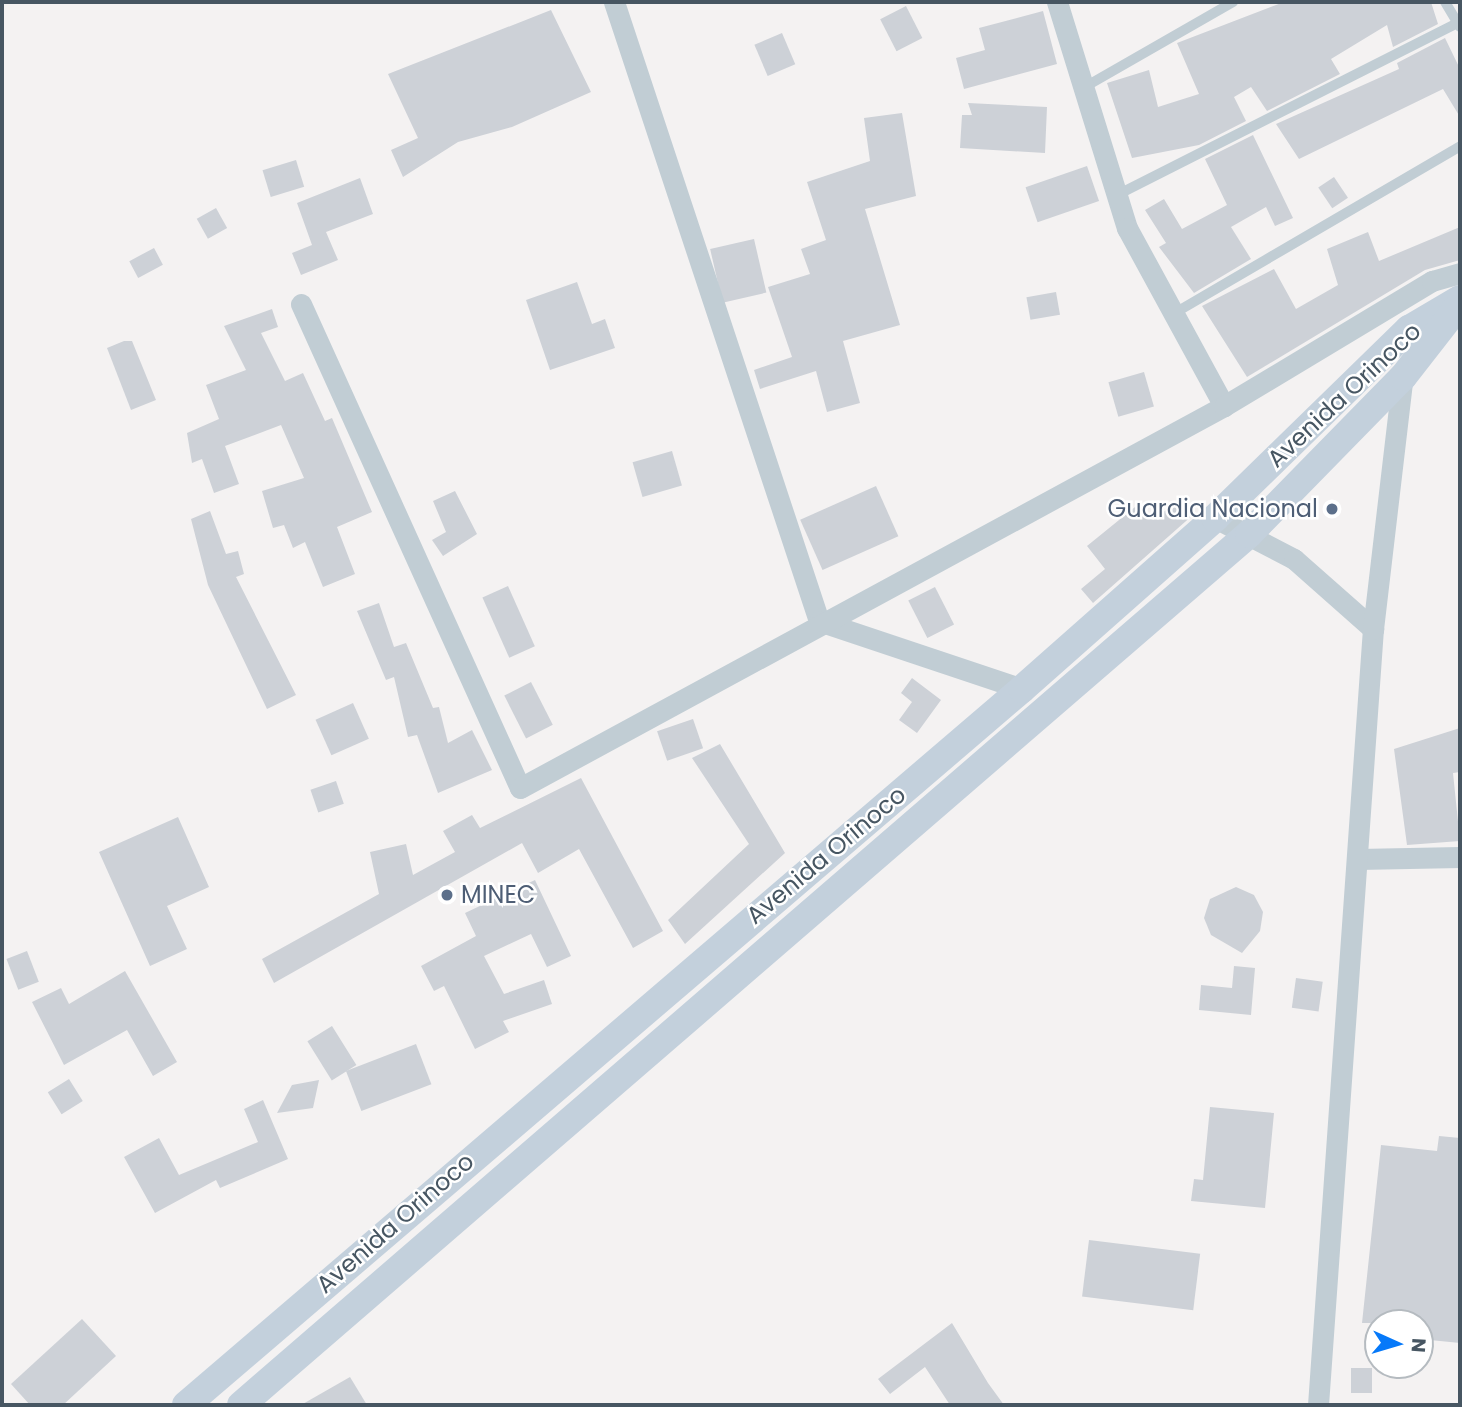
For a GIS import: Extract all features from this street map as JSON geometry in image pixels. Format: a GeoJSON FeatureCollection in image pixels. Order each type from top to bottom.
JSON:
{"type":"FeatureCollection","features":[{"type":"Feature","properties":{"kind":"street"},"geometry":{"type":"LineString","coordinates":[[614,2],[819,621]]}},
{"type":"Feature","properties":{"kind":"street"},"geometry":{"type":"LineString","coordinates":[[1057,2],[1117,195],[1171,315],[1224,405]]}},
{"type":"Feature","properties":{"kind":"street"},"geometry":{"type":"LineString","coordinates":[[301,304],[520,788],[819,621],[1224,405],[1432,281],[1460,273]]}},
{"type":"Feature","properties":{"kind":"street","name":"Avenida Orinoco"},"geometry":{"type":"LineString","coordinates":[[186,1405],[1022,689],[1215,518],[1409,329],[1460,302]]}},
{"type":"Feature","properties":{"kind":"street","name":"Avenida Orinoco"},"geometry":{"type":"LineString","coordinates":[[241,1405],[1250,534],[1403,377],[1460,302]]}},
{"type":"Feature","properties":{"kind":"street"},"geometry":{"type":"LineString","coordinates":[[1318,1405],[1373,629],[1409,329]]}},
{"type":"Feature","properties":{"kind":"street"},"geometry":{"type":"LineString","coordinates":[[1215,518],[1294,559],[1373,629]]}},
{"type":"Feature","properties":{"kind":"street"},"geometry":{"type":"LineString","coordinates":[[819,621],[1022,689]]}},
{"type":"Feature","properties":{"kind":"street"},"geometry":{"type":"LineString","coordinates":[[1358,859],[1460,858]]}},
{"type":"Feature","properties":{"kind":"lane"},"geometry":{"type":"LineString","coordinates":[[1083,88],[1233,2]]}},
{"type":"Feature","properties":{"kind":"lane"},"geometry":{"type":"LineString","coordinates":[[1117,195],[1459,25],[1445,2]]}},
{"type":"Feature","properties":{"kind":"lane"},"geometry":{"type":"LineString","coordinates":[[1171,315],[1460,146]]}},
{"type":"Feature","properties":{"kind":"building"},"geometry":{"type":"Polygon","coordinates":[[[1284,2],[1431,2],[1438,24],[1393,47],[1387,25],[1331,59],[1340,74],[1267,111],[1251,87],[1234,97],[1246,121],[1199,145],[1132,158],[1107,83],[1149,70],[1158,107],[1199,94],[1177,43],[1284,2]]]}},
{"type":"Feature","properties":{"kind":"building"},"geometry":{"type":"Polygon","coordinates":[[[906,6],[922,38],[897,51],[880,19],[906,6]]]}},
{"type":"Feature","properties":{"kind":"building"},"geometry":{"type":"Polygon","coordinates":[[[551,10],[591,92],[512,127],[458,142],[403,177],[391,150],[418,138],[388,74],[551,10]]]}},
{"type":"Feature","properties":{"kind":"building"},"geometry":{"type":"Polygon","coordinates":[[[1043,11],[1057,64],[964,89],[956,58],[985,50],[979,28],[1043,11]]]}},
{"type":"Feature","properties":{"kind":"building"},"geometry":{"type":"Polygon","coordinates":[[[782,33],[795,64],[768,76],[754,45],[782,33]]]}},
{"type":"Feature","properties":{"kind":"building"},"geometry":{"type":"Polygon","coordinates":[[[1445,38],[1460,69],[1460,117],[1443,89],[1299,159],[1276,124],[1399,69],[1397,63],[1445,38]]]}},
{"type":"Feature","properties":{"kind":"building"},"geometry":{"type":"Polygon","coordinates":[[[968,103],[1047,107],[1045,153],[960,148],[962,115],[972,115],[968,103]]]}},
{"type":"Feature","properties":{"kind":"building"},"geometry":{"type":"Polygon","coordinates":[[[902,113],[916,196],[865,209],[900,325],[843,341],[860,403],[827,412],[816,371],[760,389],[754,370],[792,357],[768,287],[810,274],[801,249],[826,240],[807,182],[870,161],[864,118],[902,113]]]}},
{"type":"Feature","properties":{"kind":"building"},"geometry":{"type":"Polygon","coordinates":[[[1253,135],[1293,218],[1275,226],[1266,207],[1231,227],[1251,259],[1194,293],[1159,247],[1166,243],[1145,210],[1164,199],[1182,229],[1227,205],[1205,159],[1253,135]]]}},
{"type":"Feature","properties":{"kind":"building"},"geometry":{"type":"Polygon","coordinates":[[[296,160],[304,187],[271,197],[263,170],[296,160]]]}},
{"type":"Feature","properties":{"kind":"building"},"geometry":{"type":"Polygon","coordinates":[[[1087,166],[1099,201],[1038,222],[1026,187],[1087,166]]]}},
{"type":"Feature","properties":{"kind":"building"},"geometry":{"type":"Polygon","coordinates":[[[1334,177],[1348,198],[1332,208],[1318,188],[1334,177]]]}},
{"type":"Feature","properties":{"kind":"building"},"geometry":{"type":"Polygon","coordinates":[[[360,178],[373,214],[326,232],[338,260],[301,275],[292,253],[312,245],[297,203],[360,178]]]}},
{"type":"Feature","properties":{"kind":"building"},"geometry":{"type":"Polygon","coordinates":[[[216,208],[227,228],[208,239],[197,219],[216,208]]]}},
{"type":"Feature","properties":{"kind":"building"},"geometry":{"type":"Polygon","coordinates":[[[1460,227],[1460,260],[1425,270],[1247,377],[1202,306],[1274,269],[1296,309],[1338,285],[1327,249],[1368,232],[1379,261],[1460,227]]]}},
{"type":"Feature","properties":{"kind":"building"},"geometry":{"type":"Polygon","coordinates":[[[754,239],[766,293],[723,303],[710,249],[754,239]]]}},
{"type":"Feature","properties":{"kind":"building"},"geometry":{"type":"Polygon","coordinates":[[[154,248],[163,265],[138,278],[129,261],[154,248]]]}},
{"type":"Feature","properties":{"kind":"building"},"geometry":{"type":"Polygon","coordinates":[[[577,282],[592,324],[605,319],[615,348],[550,370],[526,300],[577,282]]]}},
{"type":"Feature","properties":{"kind":"building"},"geometry":{"type":"Polygon","coordinates":[[[1056,292],[1060,315],[1030,320],[1026,297],[1056,292]]]}},
{"type":"Feature","properties":{"kind":"building"},"geometry":{"type":"Polygon","coordinates":[[[272,309],[278,327],[261,333],[285,381],[303,373],[325,421],[332,418],[372,512],[337,527],[355,574],[323,587],[305,542],[293,548],[284,525],[273,528],[262,491],[304,478],[281,425],[225,446],[239,484],[214,493],[202,459],[192,463],[187,433],[219,419],[206,385],[246,370],[224,326],[272,309]]]}},
{"type":"Feature","properties":{"kind":"building"},"geometry":{"type":"Polygon","coordinates":[[[124,341],[132,341],[156,400],[131,410],[107,348],[124,341]]]}},
{"type":"Feature","properties":{"kind":"building"},"geometry":{"type":"Polygon","coordinates":[[[1144,372],[1154,407],[1118,417],[1108,382],[1144,372]]]}},
{"type":"Feature","properties":{"kind":"building"},"geometry":{"type":"Polygon","coordinates":[[[672,451],[682,486],[643,497],[633,462],[672,451]]]}},
{"type":"Feature","properties":{"kind":"building"},"geometry":{"type":"Polygon","coordinates":[[[876,486],[898,536],[823,570],[800,520],[876,486]]]}},
{"type":"Feature","properties":{"kind":"building"},"geometry":{"type":"Polygon","coordinates":[[[455,491],[477,534],[443,556],[432,540],[446,532],[433,501],[455,491]]]}},
{"type":"Feature","properties":{"kind":"building"},"geometry":{"type":"Polygon","coordinates":[[[1182,498],[1194,514],[1093,603],[1081,589],[1105,569],[1087,546],[1140,503],[1153,520],[1182,498]]]}},
{"type":"Feature","properties":{"kind":"building"},"geometry":{"type":"Polygon","coordinates":[[[210,511],[226,554],[238,551],[244,574],[236,577],[296,695],[267,709],[208,585],[191,519],[210,511]]]}},
{"type":"Feature","properties":{"kind":"building"},"geometry":{"type":"Polygon","coordinates":[[[508,586],[535,646],[509,658],[482,597],[508,586]]]}},
{"type":"Feature","properties":{"kind":"building"},"geometry":{"type":"Polygon","coordinates":[[[935,587],[954,624],[927,638],[908,601],[935,587]]]}},
{"type":"Feature","properties":{"kind":"building"},"geometry":{"type":"Polygon","coordinates":[[[379,603],[394,647],[406,643],[433,708],[439,707],[448,743],[472,730],[492,770],[438,793],[417,735],[408,737],[394,677],[386,680],[357,611],[379,603]]]}},
{"type":"Feature","properties":{"kind":"building"},"geometry":{"type":"Polygon","coordinates":[[[912,678],[941,700],[917,733],[899,720],[912,702],[901,693],[912,678]]]}},
{"type":"Feature","properties":{"kind":"building"},"geometry":{"type":"Polygon","coordinates":[[[531,682],[553,725],[526,738],[504,696],[531,682]]]}},
{"type":"Feature","properties":{"kind":"building"},"geometry":{"type":"Polygon","coordinates":[[[353,703],[369,739],[331,755],[316,720],[353,703]]]}},
{"type":"Feature","properties":{"kind":"building"},"geometry":{"type":"Polygon","coordinates":[[[693,719],[703,748],[667,761],[657,731],[693,719]]]}},
{"type":"Feature","properties":{"kind":"building"},"geometry":{"type":"Polygon","coordinates":[[[1460,728],[1460,772],[1453,773],[1460,841],[1407,845],[1394,749],[1460,728]]]}},
{"type":"Feature","properties":{"kind":"building"},"geometry":{"type":"Polygon","coordinates":[[[720,744],[785,853],[685,944],[668,920],[749,844],[692,758],[720,744]]]}},
{"type":"Feature","properties":{"kind":"building"},"geometry":{"type":"Polygon","coordinates":[[[581,778],[663,931],[633,948],[579,849],[538,873],[522,843],[274,983],[262,959],[379,894],[370,852],[406,844],[413,875],[455,852],[443,831],[472,815],[480,828],[581,778]]]}},
{"type":"Feature","properties":{"kind":"building"},"geometry":{"type":"Polygon","coordinates":[[[336,781],[344,804],[318,812],[310,790],[336,781]]]}},
{"type":"Feature","properties":{"kind":"building"},"geometry":{"type":"Polygon","coordinates":[[[178,817],[209,887],[167,906],[187,949],[150,966],[99,852],[178,817]]]}},
{"type":"Feature","properties":{"kind":"building"},"geometry":{"type":"Polygon","coordinates":[[[535,880],[571,956],[547,967],[531,934],[484,956],[504,994],[544,980],[552,1004],[503,1021],[509,1032],[475,1049],[444,986],[434,991],[421,966],[476,936],[465,913],[535,880]]]}},
{"type":"Feature","properties":{"kind":"building"},"geometry":{"type":"Polygon","coordinates":[[[1236,887],[1254,895],[1263,912],[1260,931],[1242,953],[1211,935],[1204,918],[1210,899],[1236,887]]]}},
{"type":"Feature","properties":{"kind":"building"},"geometry":{"type":"Polygon","coordinates":[[[27,951],[39,982],[18,990],[6,959],[27,951]]]}},
{"type":"Feature","properties":{"kind":"building"},"geometry":{"type":"Polygon","coordinates":[[[1234,966],[1255,968],[1251,1015],[1199,1010],[1201,985],[1232,988],[1234,966]]]}},
{"type":"Feature","properties":{"kind":"building"},"geometry":{"type":"Polygon","coordinates":[[[125,971],[177,1062],[153,1076],[127,1030],[64,1065],[32,1002],[61,988],[69,1004],[125,971]]]}},
{"type":"Feature","properties":{"kind":"building"},"geometry":{"type":"Polygon","coordinates":[[[1296,978],[1323,982],[1319,1011],[1292,1008],[1296,978]]]}},
{"type":"Feature","properties":{"kind":"building"},"geometry":{"type":"Polygon","coordinates":[[[332,1026],[356,1065],[332,1080],[307,1041],[332,1026]]]}},
{"type":"Feature","properties":{"kind":"building"},"geometry":{"type":"Polygon","coordinates":[[[416,1044],[431,1084],[361,1111],[346,1071],[416,1044]]]}},
{"type":"Feature","properties":{"kind":"building"},"geometry":{"type":"Polygon","coordinates":[[[69,1079],[83,1101],[62,1114],[48,1092],[69,1079]]]}},
{"type":"Feature","properties":{"kind":"building"},"geometry":{"type":"Polygon","coordinates":[[[319,1080],[313,1108],[277,1113],[292,1085],[319,1080]]]}},
{"type":"Feature","properties":{"kind":"building"},"geometry":{"type":"Polygon","coordinates":[[[263,1100],[288,1159],[220,1188],[216,1180],[155,1213],[124,1157],[159,1138],[179,1175],[258,1142],[244,1109],[263,1100]]]}},
{"type":"Feature","properties":{"kind":"building"},"geometry":{"type":"Polygon","coordinates":[[[1210,1107],[1274,1113],[1265,1208],[1191,1201],[1194,1179],[1203,1180],[1210,1107]]]}},
{"type":"Feature","properties":{"kind":"building"},"geometry":{"type":"Polygon","coordinates":[[[1439,1136],[1460,1138],[1460,1343],[1434,1340],[1434,1309],[1364,1309],[1362,1323],[1381,1145],[1437,1151],[1439,1136]]]}},
{"type":"Feature","properties":{"kind":"building"},"geometry":{"type":"Polygon","coordinates":[[[1089,1240],[1200,1254],[1193,1310],[1082,1297],[1089,1240]]]}},
{"type":"Feature","properties":{"kind":"building"},"geometry":{"type":"Polygon","coordinates":[[[82,1319],[116,1356],[63,1405],[30,1405],[11,1384],[82,1319]]]}},
{"type":"Feature","properties":{"kind":"building"},"geometry":{"type":"Polygon","coordinates":[[[952,1323],[1004,1405],[950,1405],[925,1367],[890,1394],[878,1379],[952,1323]]]}},
{"type":"Feature","properties":{"kind":"building"},"geometry":{"type":"Polygon","coordinates":[[[1351,1368],[1364,1368],[1364,1379],[1372,1379],[1372,1393],[1351,1393],[1351,1368]]]}},
{"type":"Feature","properties":{"kind":"building"},"geometry":{"type":"Polygon","coordinates":[[[350,1377],[367,1405],[301,1405],[350,1377]]]}},
{"type":"Feature","properties":{"kind":"place","name":"Guardia Nacional"},"geometry":{"type":"Point","coordinates":[1332,509]}},
{"type":"Feature","properties":{"kind":"place","name":"MINEC"},"geometry":{"type":"Point","coordinates":[447,895]}}]}
